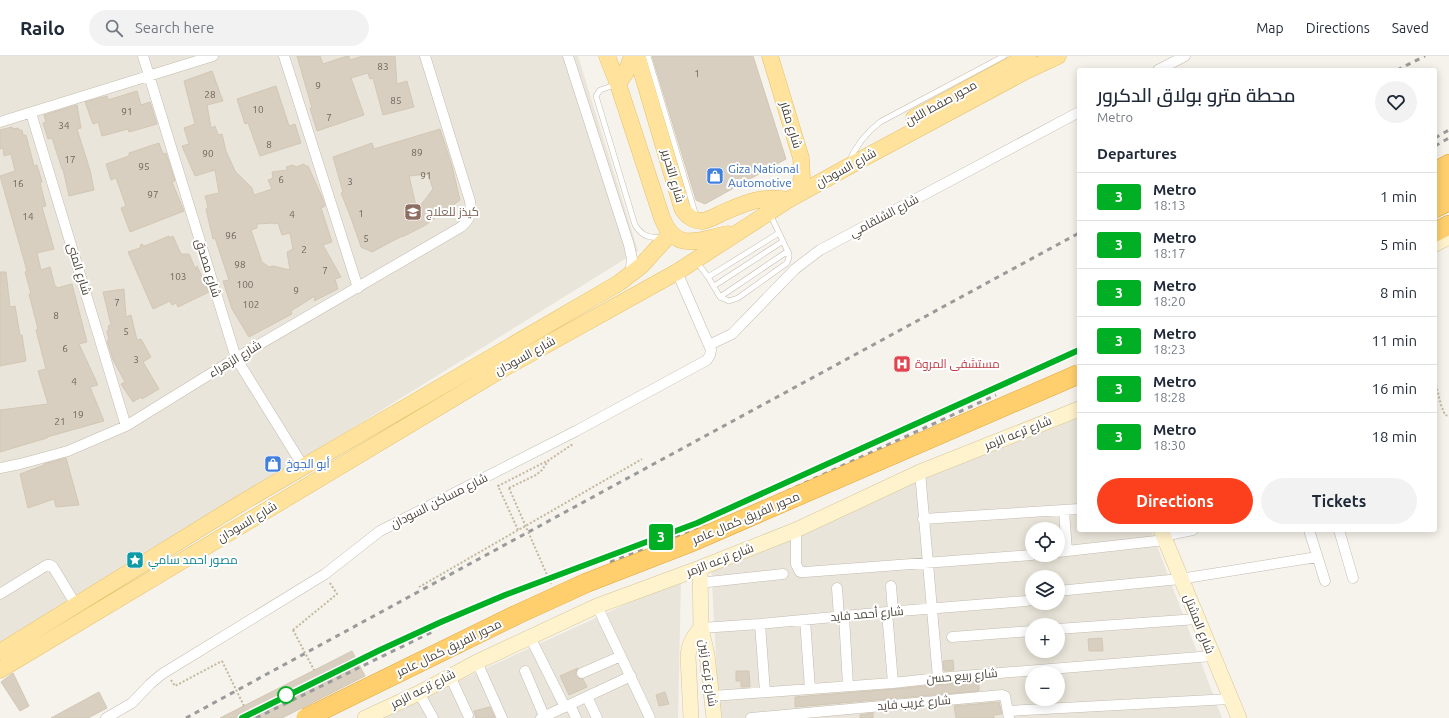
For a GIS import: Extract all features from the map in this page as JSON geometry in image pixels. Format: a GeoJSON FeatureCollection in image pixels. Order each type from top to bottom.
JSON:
{"type":"FeatureCollection","features":[{"type":"Feature","properties":{"kind":"highway"},"geometry":{"type":"LineString","coordinates":[[1437,171],[1449,164]]}},
{"type":"Feature","properties":{"kind":"highway"},"geometry":{"type":"LineString","coordinates":[[1437,191],[1449,184]]}},
{"type":"Feature","properties":{"kind":"highway"},"geometry":{"type":"LineString","coordinates":[[1437,207],[1449,201]]}},
{"type":"Feature","properties":{"kind":"highway"},"geometry":{"type":"LineString","coordinates":[[1437,231],[1449,225]]}},
{"type":"Feature","properties":{"kind":"highway","name":"محور الفريق كمال عامر"},"geometry":{"type":"LineString","coordinates":[[306,718],[516,614],[586,583],[696,540],[1077,375]]}},
{"type":"Feature","properties":{"kind":"highway","name":"محور الفريق كمال عامر"},"geometry":{"type":"LineString","coordinates":[[326,718],[605,587],[693,552],[1077,386]]}},
{"type":"Feature","properties":{"kind":"main road","name":"شارع التحرير"},"geometry":{"type":"LineString","coordinates":[[607,56],[618,84],[662,218],[670,234]]}},
{"type":"Feature","properties":{"kind":"main road"},"geometry":{"type":"LineString","coordinates":[[618,84],[626,72],[632,56]]}},
{"type":"Feature","properties":{"kind":"main road","name":"شارع التحرير"},"geometry":{"type":"LineString","coordinates":[[637,56],[654,93],[671,152],[682,208],[688,216],[723,224],[736,233]]}},
{"type":"Feature","properties":{"kind":"main road","name":"شارع مقار"},"geometry":{"type":"LineString","coordinates":[[770,56],[803,169],[802,178],[793,198]]}},
{"type":"Feature","properties":{"kind":"main road","name":"محور صفط اللبن"},"geometry":{"type":"LineString","coordinates":[[862,158],[869,147],[878,138],[1028,56]]}},
{"type":"Feature","properties":{"kind":"main road","name":"شارع السودان"},"geometry":{"type":"LineString","coordinates":[[0,670],[499,371],[677,272],[769,212],[848,166],[1026,71],[1058,56]]}},
{"type":"Feature","properties":{"kind":"main road"},"geometry":{"type":"LineString","coordinates":[[703,220],[756,200],[793,198]]}},
{"type":"Feature","properties":{"kind":"main road"},"geometry":{"type":"LineString","coordinates":[[670,234],[677,239],[686,242],[695,242],[736,233]]}},
{"type":"Feature","properties":{"kind":"main road","name":"شارع السودان"},"geometry":{"type":"LineString","coordinates":[[0,652],[303,466],[614,286],[630,275],[651,256],[670,234]]}},
{"type":"Feature","properties":{"kind":"main road"},"geometry":{"type":"LineString","coordinates":[[1437,243],[1449,237]]}},
{"type":"Feature","properties":{"kind":"main road","name":"شارع ترعه الزمر"},"geometry":{"type":"LineString","coordinates":[[365,718],[419,693],[477,662],[597,606],[699,576],[920,472],[1077,410]]}},
{"type":"Feature","properties":{"kind":"main road","name":"شارع المشتل"},"geometry":{"type":"LineString","coordinates":[[1163,535],[1239,718]]}},
{"type":"Feature","properties":{"kind":"main road","name":"شارع ترعه زنين"},"geometry":{"type":"LineString","coordinates":[[699,576],[700,628],[707,655],[714,718]]}},
{"type":"Feature","properties":{"kind":"main road","name":"شارع ترعه زنين"},"geometry":{"type":"LineString","coordinates":[[691,718],[688,652],[692,639],[700,628]]}},
{"type":"Feature","properties":{"kind":"street","name":"شارع مصدق"},"geometry":{"type":"LineString","coordinates":[[143,56],[236,358],[303,466]]}},
{"type":"Feature","properties":{"kind":"street"},"geometry":{"type":"LineString","coordinates":[[0,122],[213,56]]}},
{"type":"Feature","properties":{"kind":"street"},"geometry":{"type":"LineString","coordinates":[[284,56],[358,288]]}},
{"type":"Feature","properties":{"kind":"street","name":"شارع الزهراء"},"geometry":{"type":"LineString","coordinates":[[0,468],[68,451],[126,426],[236,358],[358,288],[467,222],[470,216],[470,202],[425,56]]}},
{"type":"Feature","properties":{"kind":"street"},"geometry":{"type":"LineString","coordinates":[[568,56],[629,244],[632,259],[630,275]]}},
{"type":"Feature","properties":{"kind":"street"},"geometry":{"type":"LineString","coordinates":[[1162,68],[1185,56]]}},
{"type":"Feature","properties":{"kind":"street","name":"شارع المنى"},"geometry":{"type":"LineString","coordinates":[[31,113],[126,426]]}},
{"type":"Feature","properties":{"kind":"street","name":"شارع الشلقامي"},"geometry":{"type":"LineString","coordinates":[[709,345],[725,338],[739,328],[795,269],[820,250],[1077,113]]}},
{"type":"Feature","properties":{"kind":"street"},"geometry":{"type":"LineString","coordinates":[[677,272],[709,345]]}},
{"type":"Feature","properties":{"kind":"street","name":"شارع مساكن السودان"},"geometry":{"type":"LineString","coordinates":[[106,718],[132,703],[150,684],[167,671],[325,574],[380,531],[576,431],[707,360],[711,350],[709,345]]}},
{"type":"Feature","properties":{"kind":"street"},"geometry":{"type":"LineString","coordinates":[[920,472],[938,678]]}},
{"type":"Feature","properties":{"kind":"street"},"geometry":{"type":"LineString","coordinates":[[923,519],[1077,509]]}},
{"type":"Feature","properties":{"kind":"street"},"geometry":{"type":"LineString","coordinates":[[1064,511],[1064,522]]}},
{"type":"Feature","properties":{"kind":"street"},"geometry":{"type":"LineString","coordinates":[[796,530],[796,564],[800,572],[1025,555]]}},
{"type":"Feature","properties":{"kind":"street"},"geometry":{"type":"LineString","coordinates":[[1065,552],[1181,532]]}},
{"type":"Feature","properties":{"kind":"street"},"geometry":{"type":"LineString","coordinates":[[1310,532],[1325,581]]}},
{"type":"Feature","properties":{"kind":"street"},"geometry":{"type":"LineString","coordinates":[[1340,532],[1353,578]]}},
{"type":"Feature","properties":{"kind":"street"},"geometry":{"type":"LineString","coordinates":[[1065,589],[1180,579],[1317,557]]}},
{"type":"Feature","properties":{"kind":"street"},"geometry":{"type":"LineString","coordinates":[[0,594],[46,565],[50,565],[53,567],[76,605]]}},
{"type":"Feature","properties":{"kind":"street"},"geometry":{"type":"LineString","coordinates":[[699,576],[783,574]]}},
{"type":"Feature","properties":{"kind":"street"},"geometry":{"type":"LineString","coordinates":[[891,586],[890,612],[892,683]]}},
{"type":"Feature","properties":{"kind":"street"},"geometry":{"type":"LineString","coordinates":[[837,588],[842,617],[848,686]]}},
{"type":"Feature","properties":{"kind":"street","name":"شارع أحمد فايد"},"geometry":{"type":"LineString","coordinates":[[700,628],[1025,602]]}},
{"type":"Feature","properties":{"kind":"street"},"geometry":{"type":"LineString","coordinates":[[597,606],[650,718]]}},
{"type":"Feature","properties":{"kind":"street"},"geometry":{"type":"LineString","coordinates":[[1065,629],[1197,619]]}},
{"type":"Feature","properties":{"kind":"street"},"geometry":{"type":"LineString","coordinates":[[805,620],[810,689]]}},
{"type":"Feature","properties":{"kind":"street"},"geometry":{"type":"LineString","coordinates":[[760,624],[764,692]]}},
{"type":"Feature","properties":{"kind":"street"},"geometry":{"type":"LineString","coordinates":[[952,637],[1025,632]]}},
{"type":"Feature","properties":{"kind":"street"},"geometry":{"type":"LineString","coordinates":[[530,637],[576,718]]}},
{"type":"Feature","properties":{"kind":"street"},"geometry":{"type":"LineString","coordinates":[[582,673],[621,656]]}},
{"type":"Feature","properties":{"kind":"street","name":"شارع ربيع حسن"},"geometry":{"type":"LineString","coordinates":[[712,696],[892,683],[1212,656]]}},
{"type":"Feature","properties":{"kind":"street"},"geometry":{"type":"LineString","coordinates":[[477,662],[502,718]]}},
{"type":"Feature","properties":{"kind":"street"},"geometry":{"type":"LineString","coordinates":[[525,671],[543,717],[630,676]]}},
{"type":"Feature","properties":{"kind":"street"},"geometry":{"type":"LineString","coordinates":[[450,676],[468,715]]}},
{"type":"Feature","properties":{"kind":"street"},"geometry":{"type":"LineString","coordinates":[[419,693],[432,718]]}},
{"type":"Feature","properties":{"kind":"street","name":"شارع غريب فايد"},"geometry":{"type":"LineString","coordinates":[[752,718],[1002,695],[1006,697],[1008,714]]}},
{"type":"Feature","properties":{"kind":"street"},"geometry":{"type":"LineString","coordinates":[[587,697],[597,718]]}},
{"type":"Feature","properties":{"kind":"street"},"geometry":{"type":"LineString","coordinates":[[1008,714],[1230,699]]}},
{"type":"Feature","properties":{"kind":"lane"},"geometry":{"type":"LineString","coordinates":[[648,56],[654,93]]}},
{"type":"Feature","properties":{"kind":"lane"},"geometry":{"type":"LineString","coordinates":[[848,166],[858,145],[880,122],[1004,56]]}},
{"type":"Feature","properties":{"kind":"lane"},"geometry":{"type":"LineString","coordinates":[[618,84],[600,90],[596,96],[635,225],[638,231],[649,237],[660,238],[670,234]]}},
{"type":"Feature","properties":{"kind":"lane"},"geometry":{"type":"LineString","coordinates":[[695,261],[708,277],[720,297],[729,301],[738,298],[787,263],[789,257],[788,251],[769,212]]}},
{"type":"Feature","properties":{"kind":"lane"},"geometry":{"type":"LineString","coordinates":[[708,277],[779,233]]}},
{"type":"Feature","properties":{"kind":"lane"},"geometry":{"type":"LineString","coordinates":[[714,286],[783,241]]}},
{"type":"Feature","properties":{"kind":"lane"},"geometry":{"type":"LineString","coordinates":[[720,297],[788,251]]}},
{"type":"Feature","properties":{"kind":"path"},"geometry":{"type":"LineString","coordinates":[[1437,389],[1445,415],[1449,416]]}},
{"type":"Feature","properties":{"kind":"path"},"geometry":{"type":"LineString","coordinates":[[518,530],[498,486],[549,460],[572,446],[576,440],[576,431]]}},
{"type":"Feature","properties":{"kind":"path"},"geometry":{"type":"LineString","coordinates":[[419,587],[642,459]]}},
{"type":"Feature","properties":{"kind":"path"},"geometry":{"type":"LineString","coordinates":[[549,460],[542,470],[536,475],[509,488],[552,586]]}},
{"type":"Feature","properties":{"kind":"path"},"geometry":{"type":"LineString","coordinates":[[314,670],[293,630],[337,594],[325,574]]}},
{"type":"Feature","properties":{"kind":"path"},"geometry":{"type":"LineString","coordinates":[[167,671],[175,686],[222,661],[244,706]]}},
{"type":"Feature","properties":{"kind":"shaded area"},"geometry":{"type":"Polygon","coordinates":[[[0,56],[578,56],[638,251],[0,647],[0,56]]]}},
{"type":"Feature","properties":{"kind":"shaded area"},"geometry":{"type":"Polygon","coordinates":[[[1077,401],[1077,532],[1152,532],[1222,718],[719,718],[711,562],[1077,401]]]}},
{"type":"Feature","properties":{"kind":"shaded area"},"geometry":{"type":"Polygon","coordinates":[[[681,579],[678,718],[377,718],[681,579]]]}},
{"type":"Feature","properties":{"kind":"building"},"geometry":{"type":"Polygon","coordinates":[[[297,56],[320,56],[323,64],[347,56],[349,56],[350,60],[363,56],[395,56],[397,84],[407,81],[414,107],[383,115],[373,78],[370,79],[368,73],[351,78],[364,115],[317,131],[297,56]]]}},
{"type":"Feature","properties":{"kind":"building"},"geometry":{"type":"Polygon","coordinates":[[[652,56],[753,56],[786,159],[705,204],[696,200],[652,56]]]}},
{"type":"Feature","properties":{"kind":"building"},"geometry":{"type":"Polygon","coordinates":[[[212,71],[223,101],[207,105],[211,128],[215,126],[218,135],[222,134],[226,151],[235,171],[252,188],[254,195],[272,189],[268,180],[273,178],[272,172],[287,170],[286,167],[293,165],[296,167],[304,164],[305,166],[308,166],[325,206],[321,208],[332,242],[323,245],[341,277],[335,279],[338,289],[314,301],[315,296],[291,311],[292,314],[249,337],[232,309],[223,281],[229,280],[215,238],[213,239],[206,209],[208,207],[205,196],[219,193],[215,170],[195,176],[182,146],[189,144],[184,128],[195,124],[184,81],[212,71]],[[278,223],[257,224],[257,228],[251,230],[262,262],[269,267],[273,266],[290,270],[287,252],[293,249],[290,233],[282,235],[278,223]]]}},
{"type":"Feature","properties":{"kind":"building"},"geometry":{"type":"Polygon","coordinates":[[[276,86],[289,126],[295,124],[301,143],[260,156],[248,123],[245,124],[237,99],[276,86]]]}},
{"type":"Feature","properties":{"kind":"building"},"geometry":{"type":"Polygon","coordinates":[[[137,91],[141,105],[150,102],[157,124],[129,132],[128,129],[102,136],[98,122],[93,124],[85,102],[107,96],[108,100],[137,91]]]}},
{"type":"Feature","properties":{"kind":"building"},"geometry":{"type":"Polygon","coordinates":[[[77,105],[81,128],[77,129],[90,170],[94,190],[69,196],[63,169],[52,138],[48,139],[43,123],[46,122],[44,115],[77,105]]]}},
{"type":"Feature","properties":{"kind":"building"},"geometry":{"type":"Polygon","coordinates":[[[12,127],[13,129],[18,128],[19,130],[22,130],[23,135],[26,135],[34,166],[37,165],[42,182],[40,183],[46,206],[42,207],[54,249],[37,253],[41,270],[50,267],[55,286],[57,288],[72,284],[87,342],[79,344],[98,385],[90,387],[104,421],[0,452],[0,410],[48,404],[38,371],[46,369],[29,294],[31,294],[25,272],[27,271],[0,176],[15,171],[11,154],[4,156],[3,148],[0,149],[0,130],[12,127]]]}},
{"type":"Feature","properties":{"kind":"building"},"geometry":{"type":"Polygon","coordinates":[[[440,129],[452,166],[460,200],[424,226],[372,252],[361,247],[341,193],[343,192],[333,157],[372,143],[374,149],[440,129]],[[428,174],[409,176],[417,210],[433,189],[428,174]]]}},
{"type":"Feature","properties":{"kind":"building"},"geometry":{"type":"Polygon","coordinates":[[[159,143],[163,154],[166,153],[175,181],[172,182],[184,211],[130,232],[121,208],[126,206],[116,178],[111,180],[106,164],[129,156],[129,153],[159,143]]]}},
{"type":"Feature","properties":{"kind":"building"},"geometry":{"type":"Polygon","coordinates":[[[169,236],[170,238],[173,236],[181,254],[189,254],[196,270],[197,266],[209,292],[178,307],[176,303],[172,305],[170,301],[153,309],[128,252],[140,248],[141,244],[145,246],[169,236]]]}},
{"type":"Feature","properties":{"kind":"building"},"geometry":{"type":"Polygon","coordinates":[[[0,272],[6,272],[10,307],[15,306],[26,361],[0,366],[0,272]]]}},
{"type":"Feature","properties":{"kind":"building"},"geometry":{"type":"Polygon","coordinates":[[[124,289],[126,317],[131,315],[137,340],[141,339],[151,357],[143,362],[159,389],[142,399],[141,397],[133,402],[121,384],[125,382],[113,360],[107,341],[109,340],[107,331],[109,330],[108,326],[111,325],[103,292],[124,289]]]}},
{"type":"Feature","properties":{"kind":"building"},"geometry":{"type":"Polygon","coordinates":[[[66,458],[79,505],[56,507],[54,499],[28,508],[20,474],[44,464],[66,458]]]}},
{"type":"Feature","properties":{"kind":"building"},"geometry":{"type":"Polygon","coordinates":[[[1102,638],[1103,651],[1089,651],[1088,639],[1102,638]]]}},
{"type":"Feature","properties":{"kind":"building"},"geometry":{"type":"Polygon","coordinates":[[[352,651],[365,676],[282,718],[220,718],[352,651]]]}},
{"type":"Feature","properties":{"kind":"building"},"geometry":{"type":"Polygon","coordinates":[[[953,660],[954,670],[944,671],[943,661],[953,660]]]}},
{"type":"Feature","properties":{"kind":"building"},"geometry":{"type":"Polygon","coordinates":[[[578,668],[576,676],[583,679],[587,687],[569,695],[560,676],[578,668]]]}},
{"type":"Feature","properties":{"kind":"building"},"geometry":{"type":"Polygon","coordinates":[[[736,671],[749,671],[750,687],[741,687],[741,681],[736,681],[736,671]]]}},
{"type":"Feature","properties":{"kind":"building"},"geometry":{"type":"Polygon","coordinates":[[[13,673],[29,706],[20,711],[1,682],[13,673]]]}},
{"type":"Feature","properties":{"kind":"building"},"geometry":{"type":"Polygon","coordinates":[[[979,681],[979,691],[795,707],[795,697],[979,681]]]}},
{"type":"Feature","properties":{"kind":"building"},"geometry":{"type":"Polygon","coordinates":[[[99,692],[107,708],[88,718],[51,718],[99,692]]]}},
{"type":"Feature","properties":{"kind":"building"},"geometry":{"type":"Polygon","coordinates":[[[665,692],[669,704],[659,706],[656,695],[665,692]]]}},
{"type":"Feature","properties":{"kind":"building"},"geometry":{"type":"Polygon","coordinates":[[[999,702],[1002,714],[994,715],[994,718],[956,718],[954,706],[999,702]]]}},
{"type":"Feature","properties":{"kind":"building"},"geometry":{"type":"Polygon","coordinates":[[[490,707],[495,718],[476,718],[474,711],[490,707]]]}},
{"type":"Feature","properties":{"kind":"building"},"geometry":{"type":"Polygon","coordinates":[[[873,713],[873,718],[860,718],[860,715],[873,713]]]}},
{"type":"Feature","properties":{"kind":"railway"},"geometry":{"type":"LineString","coordinates":[[1401,68],[1425,56]]}},
{"type":"Feature","properties":{"kind":"railway"},"geometry":{"type":"LineString","coordinates":[[1437,137],[1449,130]]}},
{"type":"Feature","properties":{"kind":"railway"},"geometry":{"type":"LineString","coordinates":[[1437,145],[1449,138]]}},
{"type":"Feature","properties":{"kind":"railway"},"geometry":{"type":"LineString","coordinates":[[186,718],[1077,234]]}},
{"type":"Feature","properties":{"kind":"railway"},"geometry":{"type":"LineString","coordinates":[[242,718],[393,643],[505,595],[697,523],[1077,351]]}},
{"type":"Feature","properties":{"kind":"railway"},"geometry":{"type":"LineString","coordinates":[[610,562],[731,517],[996,395]]}},
{"type":"Feature","properties":{"kind":"railway"},"geometry":{"type":"LineString","coordinates":[[256,718],[434,631]]}},
{"type":"Feature","properties":{"kind":"metro line","name":"3"},"geometry":{"type":"LineString","coordinates":[[242,718],[287,694],[393,643],[505,595],[728,510],[1077,351]]}},
{"type":"Feature","properties":{"kind":"place","name":"Giza National Automotive"},"geometry":{"type":"Point","coordinates":[715,176]}},
{"type":"Feature","properties":{"kind":"place","name":"كيذز للعلاج"},"geometry":{"type":"Point","coordinates":[413,212]}},
{"type":"Feature","properties":{"kind":"place","name":"مستشفى المروة"},"geometry":{"type":"Point","coordinates":[902,364]}},
{"type":"Feature","properties":{"kind":"place","name":"أبو الجوخ"},"geometry":{"type":"Point","coordinates":[273,464]}},
{"type":"Feature","properties":{"kind":"place","name":"مصور احمد سامي"},"geometry":{"type":"Point","coordinates":[135,560]}}]}
